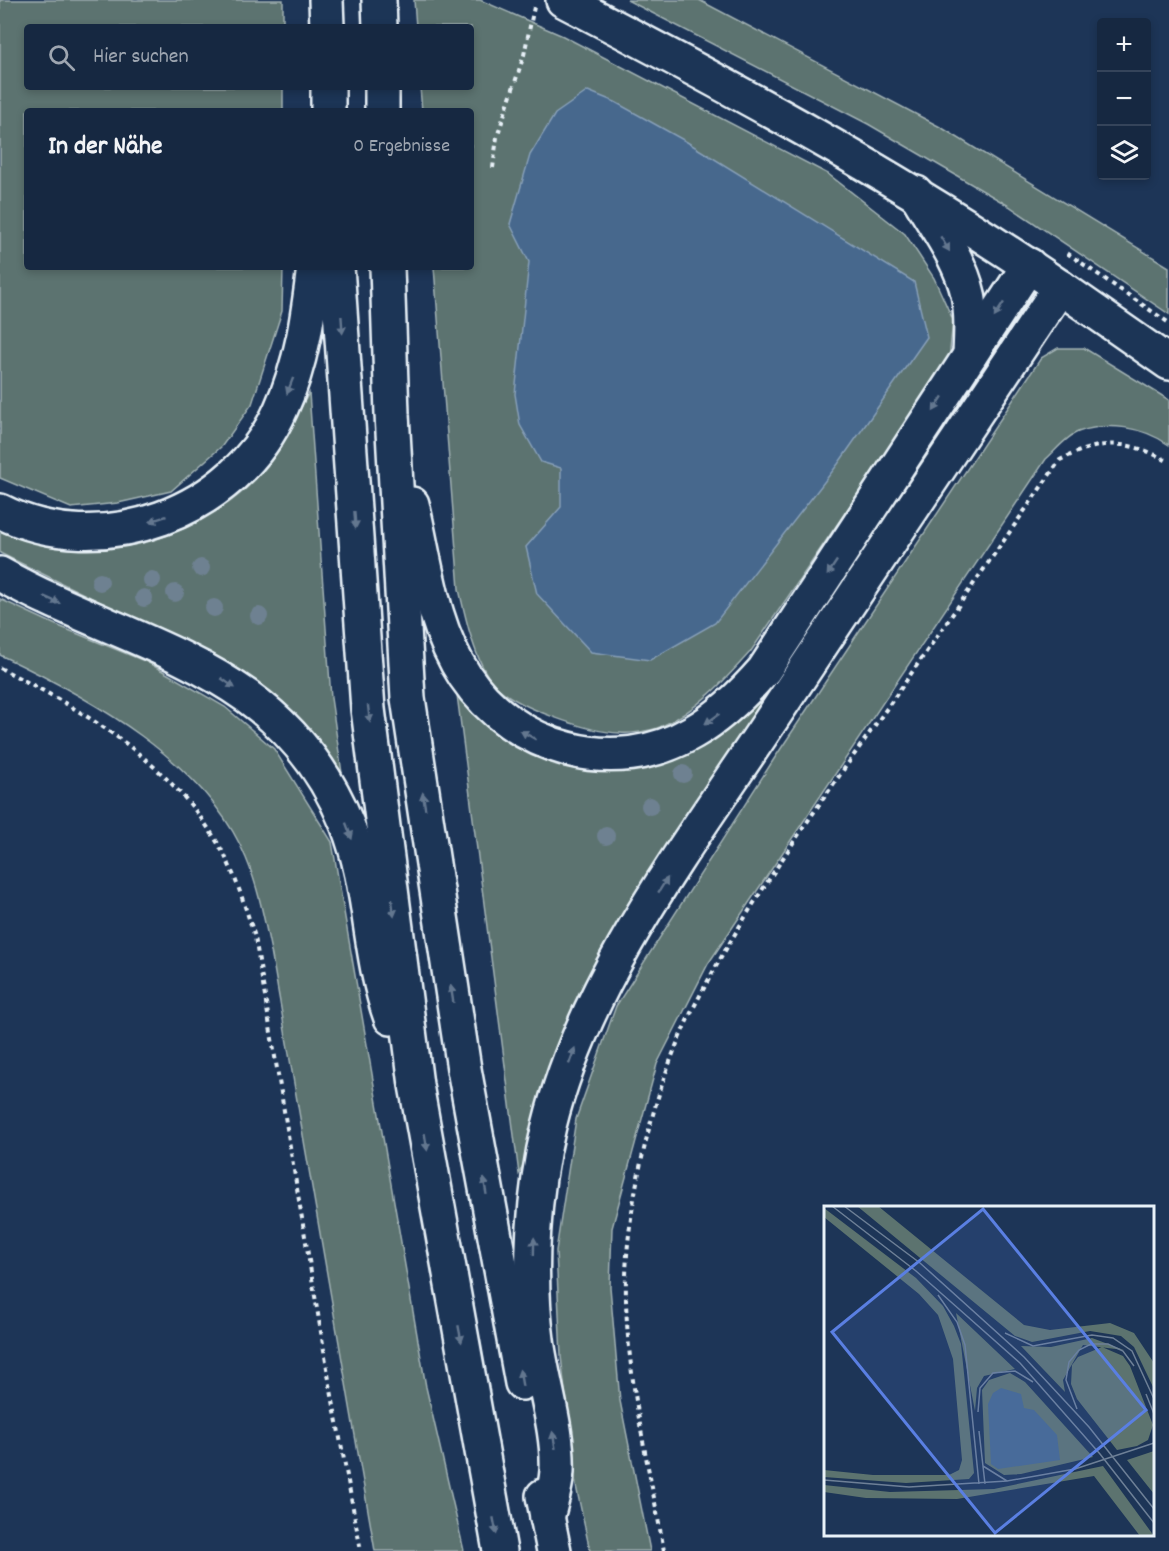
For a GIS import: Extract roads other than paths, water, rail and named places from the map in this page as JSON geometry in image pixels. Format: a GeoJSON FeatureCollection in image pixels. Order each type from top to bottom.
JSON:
{"type":"FeatureCollection","features":[{"type":"Feature","properties":{"kind":"main road"},"geometry":{"type":"LineString","coordinates":[[326,0],[327,24]]}},
{"type":"Feature","properties":{"kind":"main road"},"geometry":{"type":"LineString","coordinates":[[379,0],[380,24]]}},
{"type":"Feature","properties":{"kind":"main road"},"geometry":{"type":"LineString","coordinates":[[563,0],[696,69],[916,193],[1029,266],[1169,363]]}},
{"type":"Feature","properties":{"kind":"main road"},"geometry":{"type":"LineString","coordinates":[[328,90],[328,108]]}},
{"type":"Feature","properties":{"kind":"main road"},"geometry":{"type":"LineString","coordinates":[[382,90],[382,108]]}},
{"type":"Feature","properties":{"kind":"main road"},"geometry":{"type":"LineString","coordinates":[[916,193],[957,265],[968,292],[972,320],[970,355]]}},
{"type":"Feature","properties":{"kind":"main road"},"geometry":{"type":"LineString","coordinates":[[392,414],[432,599],[442,632],[464,675],[485,702],[511,725],[539,741],[570,751],[604,754],[634,753],[663,746],[691,734],[742,694],[764,670],[1029,266]]}},
{"type":"Feature","properties":{"kind":"main road"},"geometry":{"type":"LineString","coordinates":[[0,511],[45,527],[84,532],[111,531],[140,526],[176,513],[209,494],[235,472],[261,444],[281,410],[297,367],[308,323],[314,270]]}},
{"type":"Feature","properties":{"kind":"main road"},"geometry":{"type":"LineString","coordinates":[[338,270],[368,709],[416,1085],[500,1551]]}},
{"type":"Feature","properties":{"kind":"main road"},"geometry":{"type":"LineString","coordinates":[[387,270],[392,414],[408,698],[464,1069],[554,1551]]}},
{"type":"Feature","properties":{"kind":"main road"},"geometry":{"type":"LineString","coordinates":[[547,1518],[556,1485],[557,1458],[536,1337],[534,1245],[536,1210],[549,1126],[580,1034],[623,947],[713,807],[1060,287]]}},
{"type":"Feature","properties":{"kind":"main road"},"geometry":{"type":"LineString","coordinates":[[0,574],[50,600],[150,642],[212,672],[254,701],[284,728],[307,754],[328,785],[359,858],[382,990],[416,1085]]}},
{"type":"Feature","properties":{"kind":"water"},"geometry":{"type":"Polygon","coordinates":[[[588,91],[615,102],[687,142],[914,282],[927,337],[838,464],[715,623],[650,660],[591,652],[537,594],[526,547],[561,507],[561,468],[541,462],[520,425],[515,394],[529,262],[510,224],[530,155],[555,114],[588,91]]]}}]}
